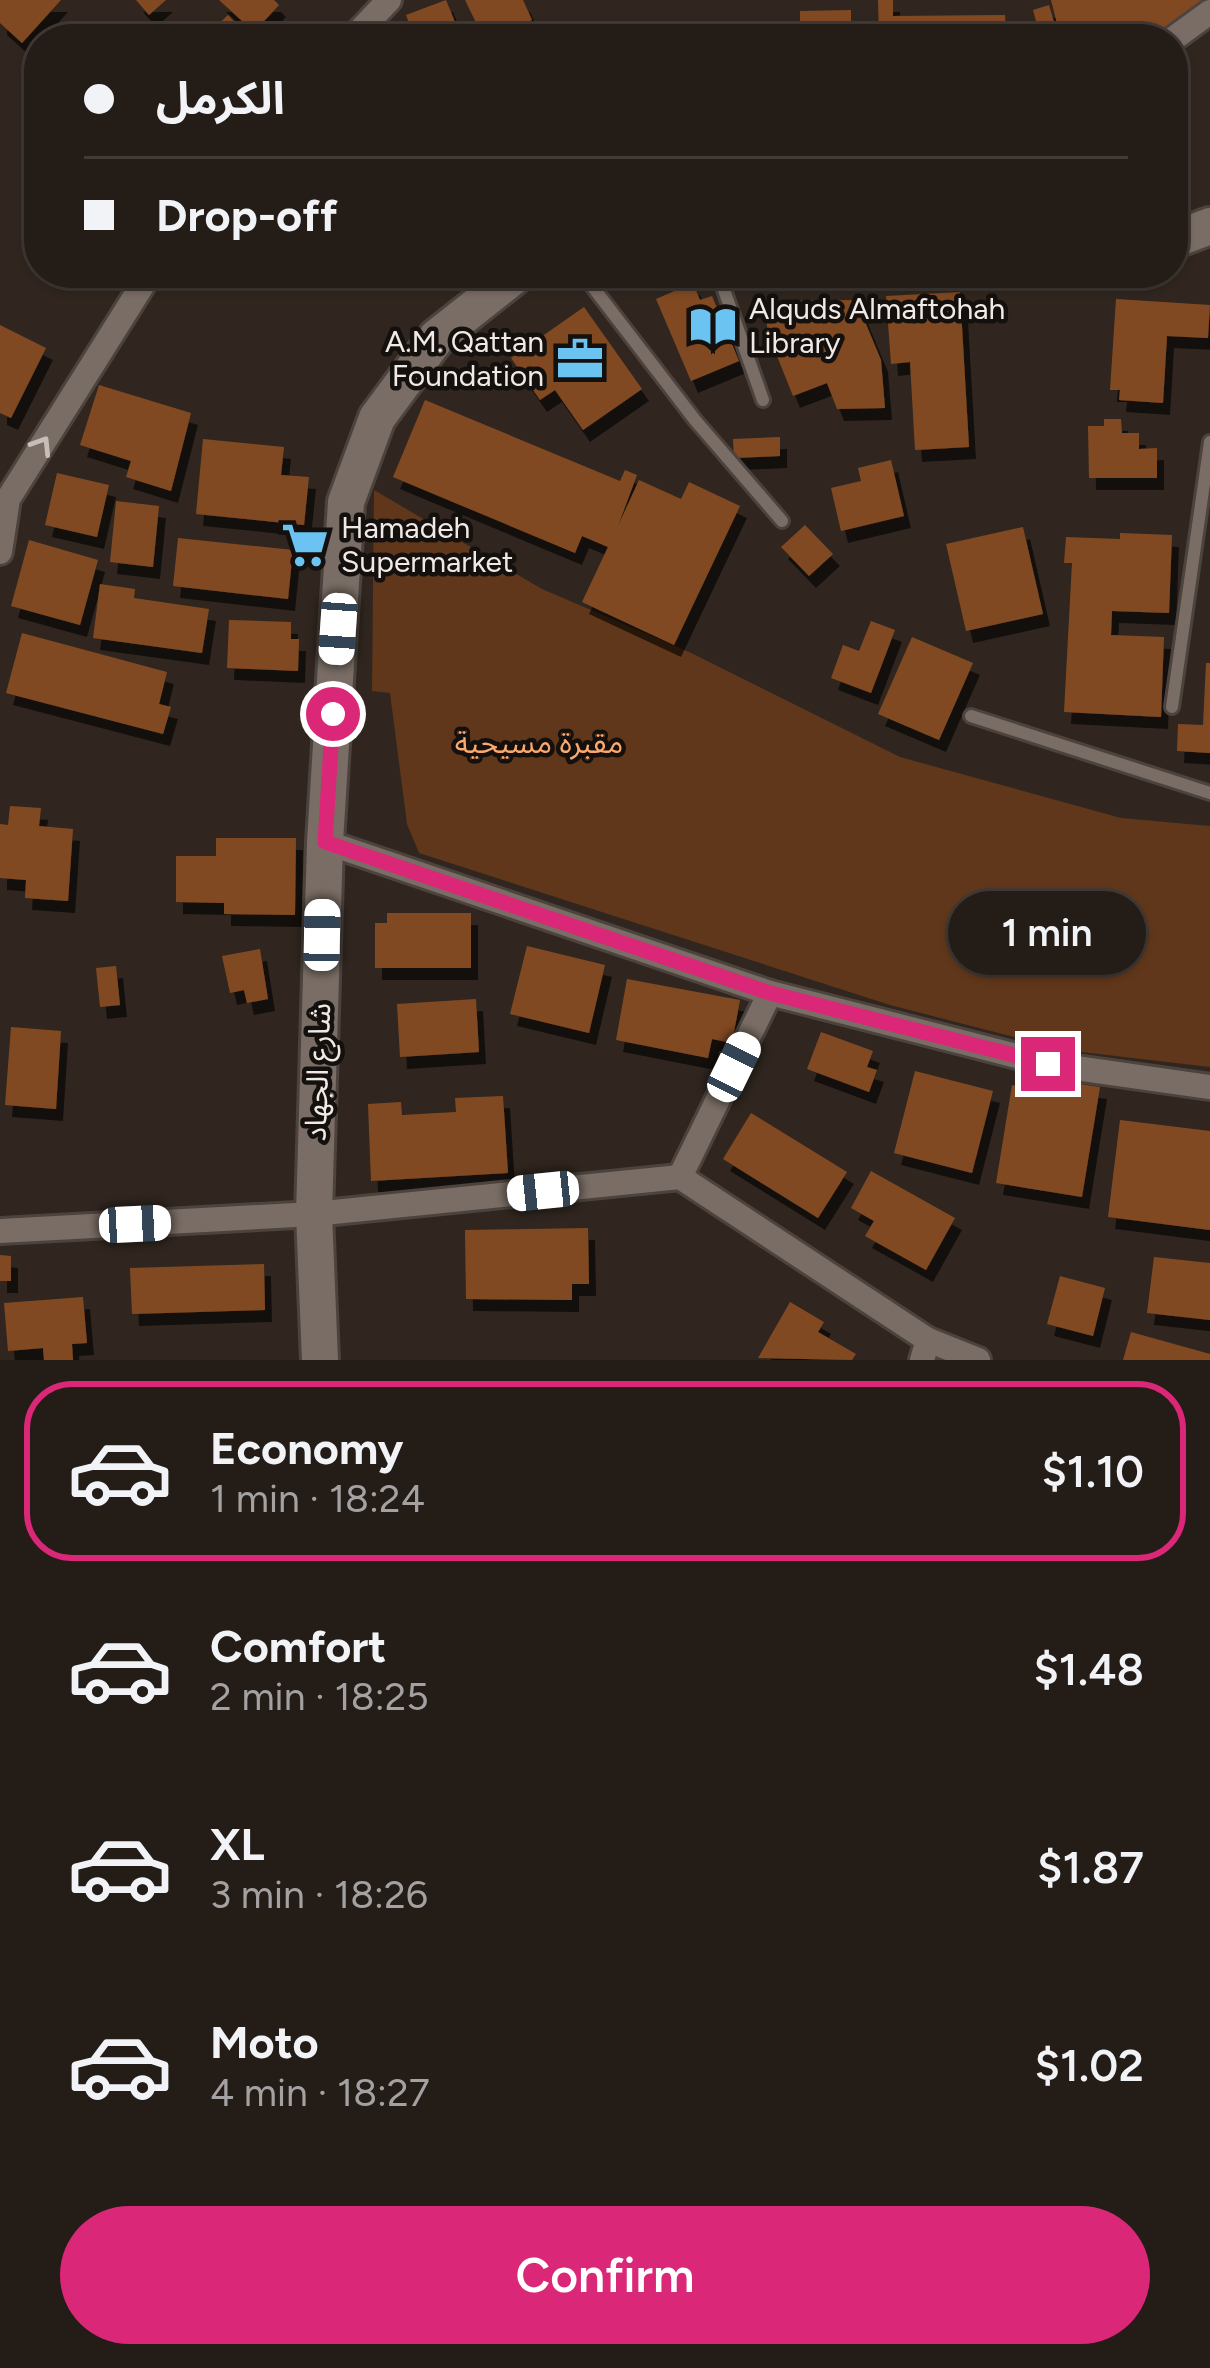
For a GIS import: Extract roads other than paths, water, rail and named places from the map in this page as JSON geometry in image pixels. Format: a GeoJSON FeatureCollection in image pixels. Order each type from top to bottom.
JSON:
{"type":"FeatureCollection","features":[{"type":"Feature","properties":{"kind":"street"},"geometry":{"type":"LineString","coordinates":[[366,24],[389,0]]}},
{"type":"Feature","properties":{"kind":"street"},"geometry":{"type":"LineString","coordinates":[[0,552],[8,499],[141,288]]}},
{"type":"Feature","properties":{"kind":"street","name":"شارع الجهاد"},"geometry":{"type":"LineString","coordinates":[[320,1360],[314,1214],[325,842],[346,502],[377,418],[437,338],[499,288]]}},
{"type":"Feature","properties":{"kind":"street"},"geometry":{"type":"LineString","coordinates":[[325,842],[770,993],[1048,1064],[1210,1088]]}},
{"type":"Feature","properties":{"kind":"street"},"geometry":{"type":"LineString","coordinates":[[680,1177],[770,993]]}},
{"type":"Feature","properties":{"kind":"street"},"geometry":{"type":"LineString","coordinates":[[0,1231],[314,1214],[680,1177],[925,1350],[978,1360]]}},
{"type":"Feature","properties":{"kind":"lane"},"geometry":{"type":"LineString","coordinates":[[594,288],[695,420],[782,520]]}},
{"type":"Feature","properties":{"kind":"lane"},"geometry":{"type":"LineString","coordinates":[[723,288],[763,400]]}},
{"type":"Feature","properties":{"kind":"lane"},"geometry":{"type":"LineString","coordinates":[[1172,707],[1210,442]]}},
{"type":"Feature","properties":{"kind":"lane"},"geometry":{"type":"LineString","coordinates":[[971,716],[1210,793]]}},
{"type":"Feature","properties":{"kind":"place","name":"Alquds Almaftohah Library"},"geometry":{"type":"Point","coordinates":[713,326]}},
{"type":"Feature","properties":{"kind":"place","name":"A.M. Qattan Foundation"},"geometry":{"type":"Point","coordinates":[580,359]}},
{"type":"Feature","properties":{"kind":"place","name":"Hamadeh Supermarket"},"geometry":{"type":"Point","coordinates":[305,545]}},
{"type":"Feature","properties":{"kind":"park label","name":"مقبرة مسيحية"},"geometry":{"type":"Point","coordinates":[539,743]}}]}
